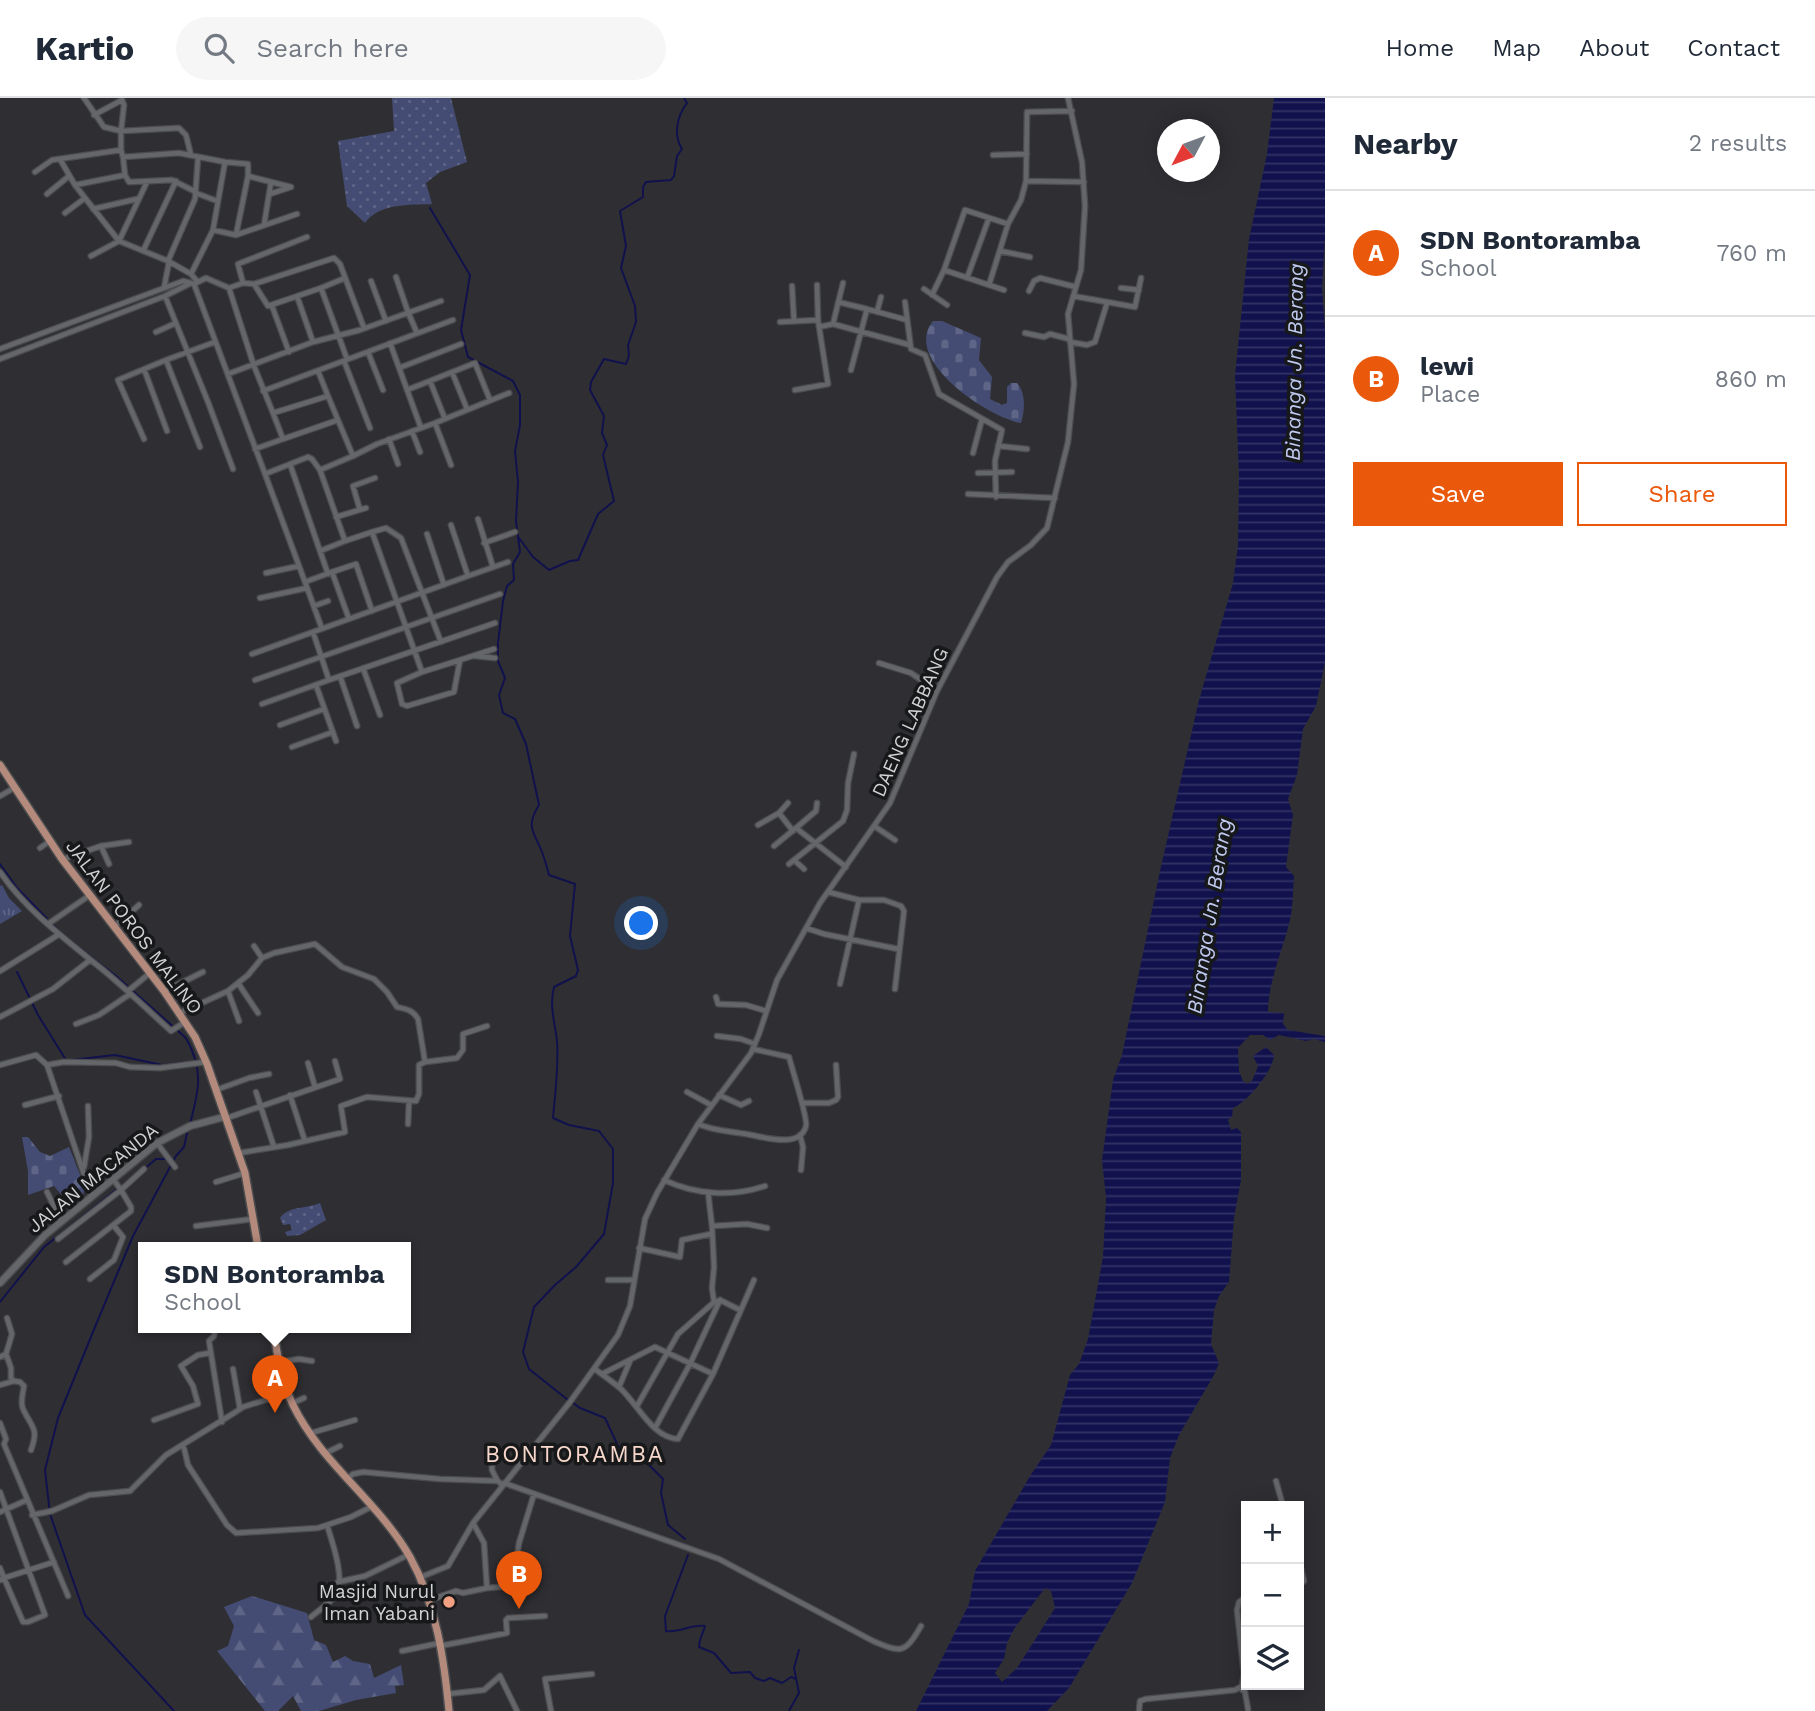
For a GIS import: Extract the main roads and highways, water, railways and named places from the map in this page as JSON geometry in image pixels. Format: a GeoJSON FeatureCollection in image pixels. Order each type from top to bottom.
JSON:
{"type":"FeatureCollection","features":[{"type":"Feature","properties":{"kind":"main road","name":"JALAN POROS MALINO"},"geometry":{"type":"LineString","coordinates":[[0,765],[62,859],[180,1013],[199,1063],[215,1090],[245,1173],[257,1242]]}},
{"type":"Feature","properties":{"kind":"main road"},"geometry":{"type":"LineString","coordinates":[[274,1333],[288,1393],[310,1434],[390,1526],[421,1577],[430,1600],[440,1645],[449,1711]]}},
{"type":"Feature","properties":{"kind":"water","name":"Binanga Jn. Berang"},"geometry":{"type":"Polygon","coordinates":[[[1274,98],[1325,98],[1325,238],[1322,288],[1325,330],[1325,662],[1316,706],[1303,729],[1297,775],[1288,799],[1293,815],[1286,867],[1294,876],[1292,904],[1270,989],[1268,1012],[1284,1013],[1283,1024],[1288,1030],[1325,1036],[1325,1042],[1279,1035],[1270,1040],[1263,1035],[1250,1035],[1238,1048],[1239,1071],[1247,1084],[1252,1081],[1258,1066],[1253,1056],[1266,1047],[1274,1055],[1265,1077],[1246,1099],[1233,1108],[1232,1117],[1228,1120],[1231,1130],[1237,1128],[1241,1132],[1241,1180],[1234,1218],[1229,1282],[1219,1296],[1214,1310],[1211,1344],[1219,1363],[1179,1435],[1170,1458],[1165,1502],[1132,1583],[1069,1688],[1047,1711],[916,1711],[969,1604],[975,1571],[1051,1445],[1070,1375],[1079,1364],[1088,1339],[1103,1257],[1106,1198],[1102,1160],[1113,1080],[1122,1055],[1199,700],[1233,583],[1238,545],[1239,477],[1235,375],[1249,239],[1267,154],[1274,98]],[[1045,1588],[1014,1629],[1007,1643],[1004,1659],[995,1673],[1002,1682],[1017,1668],[1055,1608],[1051,1591],[1045,1588]]]}},
{"type":"Feature","properties":{"kind":"waterway"},"geometry":{"type":"LineString","coordinates":[[519,538],[533,557],[549,570],[578,560],[598,514],[614,501],[603,455],[607,445],[602,433],[604,416],[590,390],[591,382],[604,359],[626,364],[629,356],[628,345],[636,322],[635,306],[621,268],[626,246],[620,211],[643,197],[646,182],[671,180],[674,176],[677,156],[682,149],[677,132],[687,103],[684,98]]}},
{"type":"Feature","properties":{"kind":"waterway"},"geometry":{"type":"LineString","coordinates":[[430,208],[470,275],[461,330],[468,357],[513,381],[520,395],[520,425],[515,451],[518,482],[516,521],[520,552],[513,564],[514,580],[507,586],[503,601],[498,661],[505,678],[499,695],[503,713],[515,719],[526,744],[539,805],[532,819],[532,829],[549,875],[575,884],[570,936],[578,970],[576,976],[554,987],[553,994],[552,1008],[557,1041],[553,1118],[569,1125],[599,1131],[613,1149],[613,1183],[604,1234],[576,1267],[534,1307],[523,1352],[529,1369],[568,1400]]}},
{"type":"Feature","properties":{"kind":"waterway"},"geometry":{"type":"LineString","coordinates":[[0,864],[17,888],[62,934],[116,976],[186,1038],[198,1070],[196,1101],[190,1124]]}},
{"type":"Feature","properties":{"kind":"waterway"},"geometry":{"type":"LineString","coordinates":[[17,972],[38,1015],[66,1060]]}},
{"type":"Feature","properties":{"kind":"waterway"},"geometry":{"type":"LineString","coordinates":[[71,1060],[115,1055],[162,1065],[187,1062]]}},
{"type":"Feature","properties":{"kind":"waterway"},"geometry":{"type":"LineString","coordinates":[[174,1711],[85,1615],[50,1514],[45,1470],[58,1418],[133,1236],[176,1156],[184,1147],[188,1129]]}},
{"type":"Feature","properties":{"kind":"waterway"},"geometry":{"type":"LineString","coordinates":[[144,1169],[156,1159],[166,1159]]}},
{"type":"Feature","properties":{"kind":"waterway"},"geometry":{"type":"LineString","coordinates":[[0,1302],[44,1247],[117,1189]]}},
{"type":"Feature","properties":{"kind":"waterway"},"geometry":{"type":"LineString","coordinates":[[573,1403],[605,1418],[618,1446],[649,1465],[663,1479],[661,1493],[668,1525],[685,1539]]}},
{"type":"Feature","properties":{"kind":"waterway"},"geometry":{"type":"LineString","coordinates":[[688,1555],[665,1616],[666,1631],[705,1626],[699,1647],[714,1653],[731,1673],[750,1672],[755,1678],[764,1681],[770,1678],[782,1683],[791,1677],[796,1679]]}},
{"type":"Feature","properties":{"kind":"waterway"},"geometry":{"type":"LineString","coordinates":[[789,1711],[799,1693],[794,1668],[799,1650]]}},
{"type":"Feature","properties":{"kind":"place","name":"SDN Bontoramba"},"geometry":{"type":"Point","coordinates":[275,1413]}},
{"type":"Feature","properties":{"kind":"place","name":"Masjid Nurul Iman Yabani"},"geometry":{"type":"Point","coordinates":[449,1602]}},
{"type":"Feature","properties":{"kind":"place","name":"lewi"},"geometry":{"type":"Point","coordinates":[519,1609]}},
{"type":"Feature","properties":{"kind":"district","name":"BONTORAMBA"},"geometry":{"type":"Point","coordinates":[575,1454]}}]}
